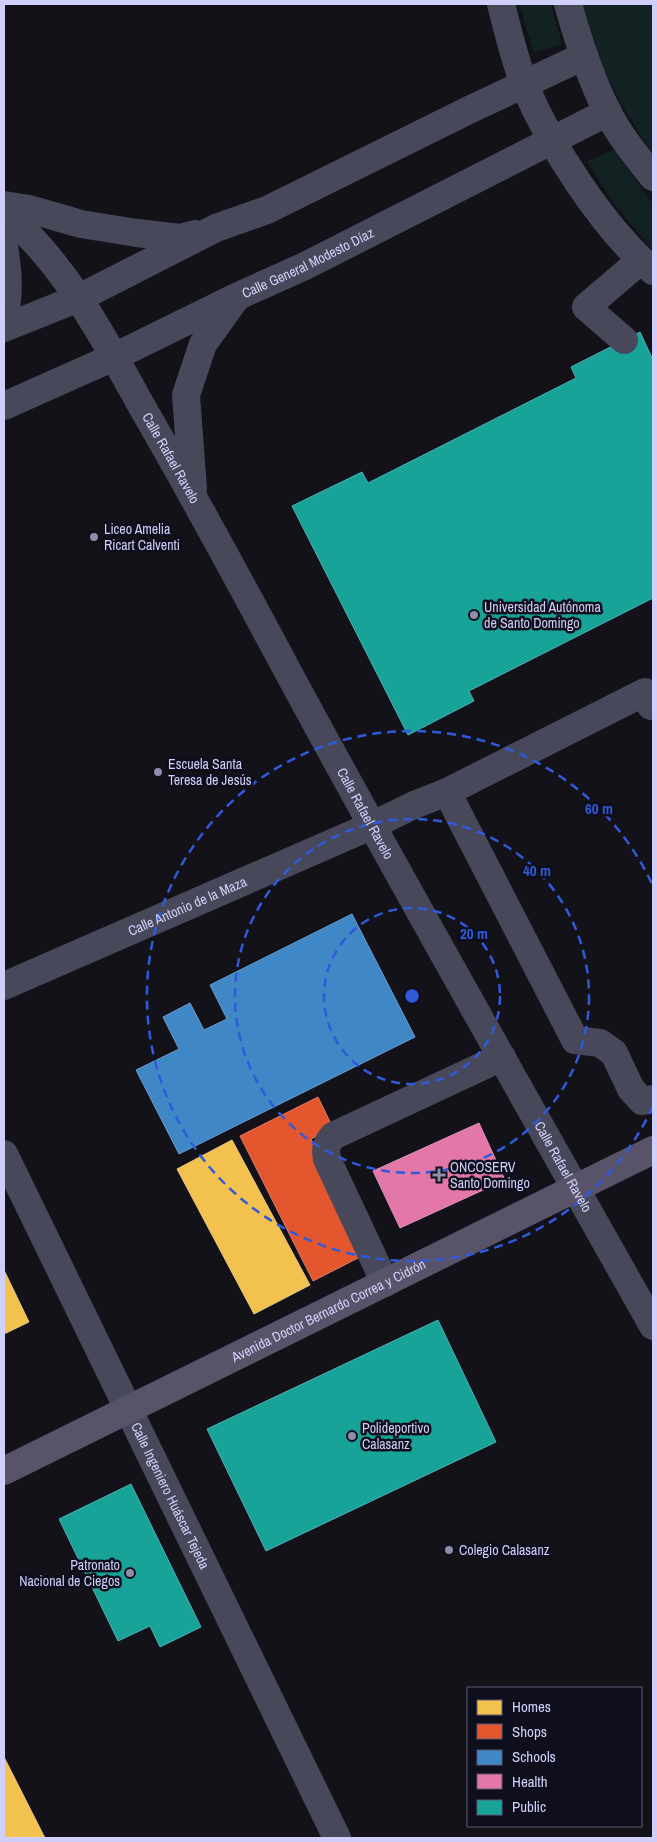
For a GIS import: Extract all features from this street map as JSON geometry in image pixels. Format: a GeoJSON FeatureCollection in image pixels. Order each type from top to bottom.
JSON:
{"type":"FeatureCollection","features":[{"type":"Feature","properties":{"kind":"main road","name":"Avenida Doctor Bernardo Correa y Cidrón"},"geometry":{"type":"LineString","coordinates":[[4,1471],[653,1150]]}},
{"type":"Feature","properties":{"kind":"street"},"geometry":{"type":"LineString","coordinates":[[501,4],[516,62],[525,85],[553,141],[606,220],[647,266],[586,307],[624,340]]}},
{"type":"Feature","properties":{"kind":"street"},"geometry":{"type":"LineString","coordinates":[[568,4],[584,56],[608,112],[653,177]]}},
{"type":"Feature","properties":{"kind":"street"},"geometry":{"type":"LineString","coordinates":[[4,205],[29,209],[80,224],[180,238],[216,228],[267,210],[471,109],[584,56]]}},
{"type":"Feature","properties":{"kind":"street","name":"Calle General Modesto Díaz"},"geometry":{"type":"LineString","coordinates":[[4,406],[114,357],[236,297],[305,266],[608,112]]}},
{"type":"Feature","properties":{"kind":"street","name":"Calle Rafael Ravelo"},"geometry":{"type":"LineString","coordinates":[[4,212],[43,249],[79,298],[114,357],[193,496],[371,826],[653,1326]]}},
{"type":"Feature","properties":{"kind":"street"},"geometry":{"type":"LineString","coordinates":[[4,328],[79,298],[216,228]]}},
{"type":"Feature","properties":{"kind":"street"},"geometry":{"type":"LineString","coordinates":[[4,246],[9,275],[8,302],[4,317]]}},
{"type":"Feature","properties":{"kind":"street"},"geometry":{"type":"LineString","coordinates":[[193,496],[186,395],[203,344],[236,297]]}},
{"type":"Feature","properties":{"kind":"street","name":"Calle Antonio de la Maza"},"geometry":{"type":"LineString","coordinates":[[4,986],[447,792],[645,692],[651,706],[653,705]]}},
{"type":"Feature","properties":{"kind":"street"},"geometry":{"type":"LineString","coordinates":[[447,792],[574,1040],[600,1043],[614,1053],[631,1089],[642,1101],[653,1099]]}},
{"type":"Feature","properties":{"kind":"street"},"geometry":{"type":"LineString","coordinates":[[385,1284],[327,1159],[325,1152],[326,1143],[333,1136],[502,1057]]}},
{"type":"Feature","properties":{"kind":"street","name":"Calle Ingeniero Huáscar Tejeda"},"geometry":{"type":"LineString","coordinates":[[4,1154],[337,1838]]}},
{"type":"Feature","properties":{"kind":"shaded area"},"geometry":{"type":"Polygon","coordinates":[[[519,4],[551,4],[562,44],[534,53],[519,4]]]}},
{"type":"Feature","properties":{"kind":"shaded area"},"geometry":{"type":"Polygon","coordinates":[[[580,4],[653,4],[653,155],[620,102],[590,41],[580,4]]]}},
{"type":"Feature","properties":{"kind":"shaded area"},"geometry":{"type":"Polygon","coordinates":[[[614,150],[653,204],[653,250],[617,208],[587,161],[614,150]]]}},
{"type":"Feature","properties":{"kind":"building: Homes"},"geometry":{"type":"Polygon","coordinates":[[[232,1140],[310,1285],[254,1314],[177,1169],[232,1140]]]}},
{"type":"Feature","properties":{"kind":"building: Homes"},"geometry":{"type":"Polygon","coordinates":[[[4,1270],[29,1322],[4,1334],[4,1270]]]}},
{"type":"Feature","properties":{"kind":"building: Homes"},"geometry":{"type":"Polygon","coordinates":[[[4,1757],[45,1838],[4,1838],[4,1757]]]}},
{"type":"Feature","properties":{"kind":"building: Shops"},"geometry":{"type":"Polygon","coordinates":[[[318,1097],[333,1128],[311,1139],[364,1243],[364,1255],[313,1281],[240,1136],[318,1097]]]}},
{"type":"Feature","properties":{"kind":"building: Schools"},"geometry":{"type":"Polygon","coordinates":[[[352,914],[415,1037],[179,1154],[136,1070],[179,1049],[163,1017],[190,1003],[204,1030],[227,1019],[210,985],[352,914]]]}},
{"type":"Feature","properties":{"kind":"building: Health","name":"ONCOSERV Santo Domingo"},"geometry":{"type":"Polygon","coordinates":[[[479,1123],[505,1180],[400,1228],[373,1171],[479,1123]]]}},
{"type":"Feature","properties":{"kind":"building: Public"},"geometry":{"type":"Polygon","coordinates":[[[640,332],[653,360],[653,598],[469,691],[474,701],[408,735],[292,506],[362,472],[368,483],[576,378],[571,367],[640,332]]]}},
{"type":"Feature","properties":{"kind":"building: Public","name":"Polideportivo Calasanz"},"geometry":{"type":"Polygon","coordinates":[[[438,1320],[496,1442],[266,1551],[207,1429],[438,1320]]]}},
{"type":"Feature","properties":{"kind":"building: Public","name":"Patronato Nacional de Ciegos"},"geometry":{"type":"Polygon","coordinates":[[[131,1484],[201,1627],[160,1647],[150,1626],[118,1641],[59,1519],[131,1484]]]}},
{"type":"Feature","properties":{"kind":"place","name":"Liceo Amelia Ricart Calventi"},"geometry":{"type":"Point","coordinates":[94,537]}},
{"type":"Feature","properties":{"kind":"place","name":"Universidad Autónoma de Santo Domingo"},"geometry":{"type":"Point","coordinates":[474,615]}},
{"type":"Feature","properties":{"kind":"place","name":"Escuela Santa Teresa de Jesús"},"geometry":{"type":"Point","coordinates":[158,772]}},
{"type":"Feature","properties":{"kind":"place","name":"ONCOSERV Santo Domingo"},"geometry":{"type":"Point","coordinates":[439,1175]}},
{"type":"Feature","properties":{"kind":"place","name":"Polideportivo Calasanz"},"geometry":{"type":"Point","coordinates":[352,1436]}},
{"type":"Feature","properties":{"kind":"place","name":"Colegio Calasanz"},"geometry":{"type":"Point","coordinates":[449,1550]}},
{"type":"Feature","properties":{"kind":"place","name":"Patronato Nacional de Ciegos"},"geometry":{"type":"Point","coordinates":[130,1573]}}]}
